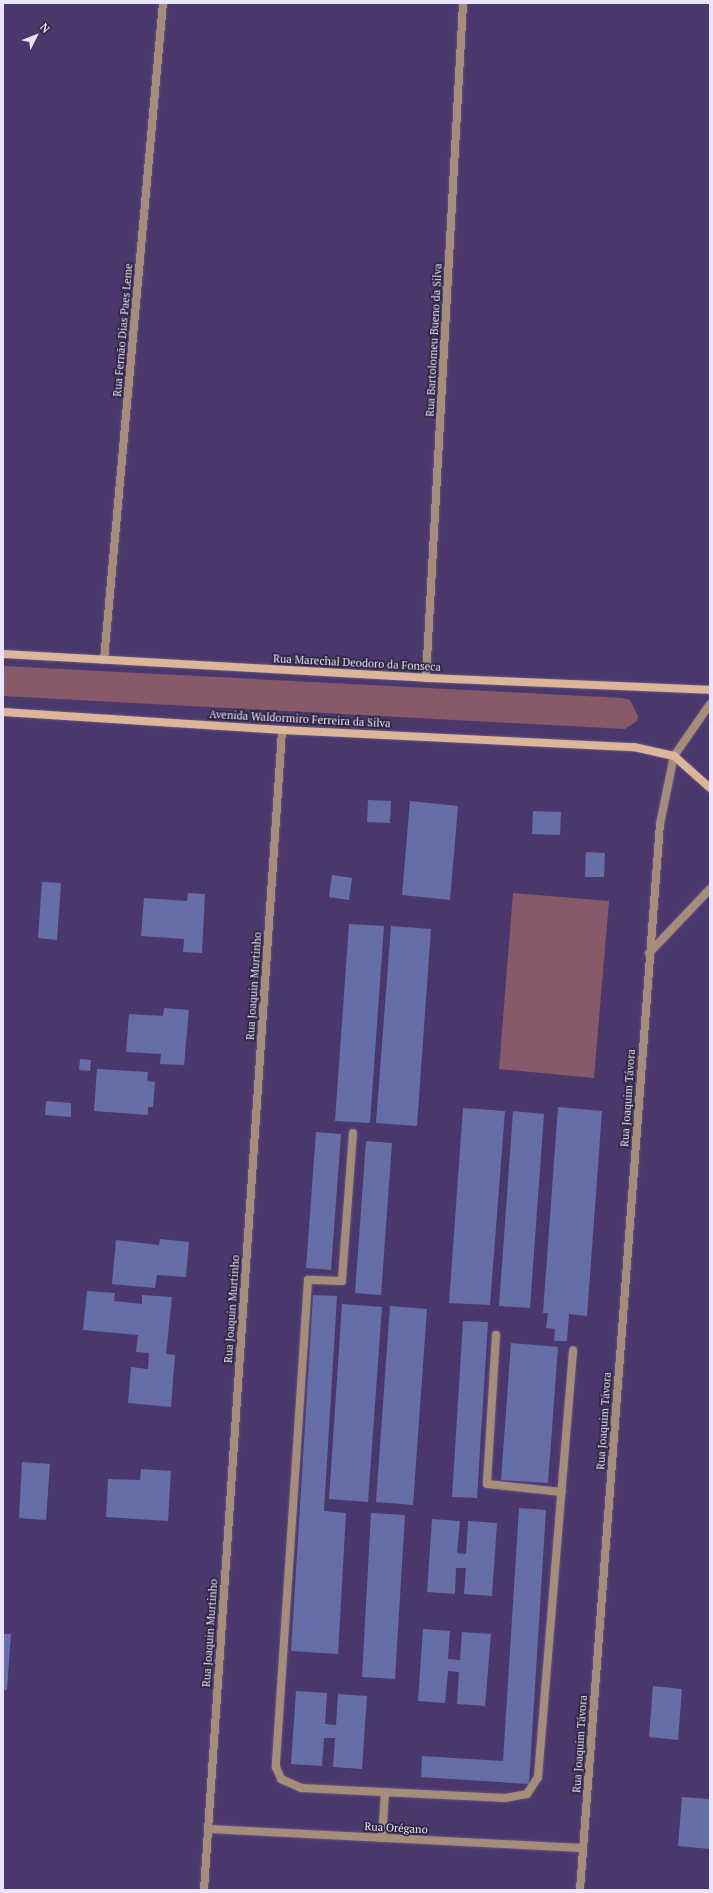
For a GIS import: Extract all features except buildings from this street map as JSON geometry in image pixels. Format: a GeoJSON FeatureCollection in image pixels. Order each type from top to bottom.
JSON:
{"type":"FeatureCollection","features":[{"type":"Feature","properties":{"kind":"street","name":"Rua Fernão Dias Paes Leme"},"geometry":{"type":"LineString","coordinates":[[104,660],[163,3]]}},
{"type":"Feature","properties":{"kind":"street","name":"Rua Bartolomeu Bueno da Silva"},"geometry":{"type":"LineString","coordinates":[[426,678],[463,3]]}},
{"type":"Feature","properties":{"kind":"street","name":"Rua Marechal Deodoro da Fonseca"},"geometry":{"type":"LineString","coordinates":[[3,654],[426,678],[710,690]]}},
{"type":"Feature","properties":{"kind":"street","name":"Rua Joaquim Távora"},"geometry":{"type":"LineString","coordinates":[[580,1890],[649,953],[660,824],[674,756],[710,704]]}},
{"type":"Feature","properties":{"kind":"street","name":"Avenida Waldormiro Ferreira da Silva"},"geometry":{"type":"LineString","coordinates":[[3,712],[282,730],[596,744],[634,747],[674,756]]}},
{"type":"Feature","properties":{"kind":"street","name":"Rua Joaquin Murtinho"},"geometry":{"type":"LineString","coordinates":[[204,1890],[282,730]]}},
{"type":"Feature","properties":{"kind":"street"},"geometry":{"type":"LineString","coordinates":[[674,756],[710,788]]}},
{"type":"Feature","properties":{"kind":"street"},"geometry":{"type":"LineString","coordinates":[[649,953],[710,889]]}},
{"type":"Feature","properties":{"kind":"street"},"geometry":{"type":"LineString","coordinates":[[353,1133],[342,1281],[308,1280],[276,1768],[281,1779],[301,1788],[505,1798],[527,1794],[538,1777],[573,1350]]}},
{"type":"Feature","properties":{"kind":"street"},"geometry":{"type":"LineString","coordinates":[[496,1335],[487,1484],[562,1492]]}},
{"type":"Feature","properties":{"kind":"street"},"geometry":{"type":"LineString","coordinates":[[382,1838],[385,1792]]}},
{"type":"Feature","properties":{"kind":"street","name":"Rua Orégano"},"geometry":{"type":"LineString","coordinates":[[208,1829],[583,1848]]}},
{"type":"Feature","properties":{"kind":"shaded area"},"geometry":{"type":"Polygon","coordinates":[[[3,666],[623,698],[630,700],[638,716],[637,721],[625,729],[3,696],[3,666]]]}},
{"type":"Feature","properties":{"kind":"shaded area"},"geometry":{"type":"Polygon","coordinates":[[[513,893],[609,901],[594,1078],[499,1069],[513,893]]]}}]}
